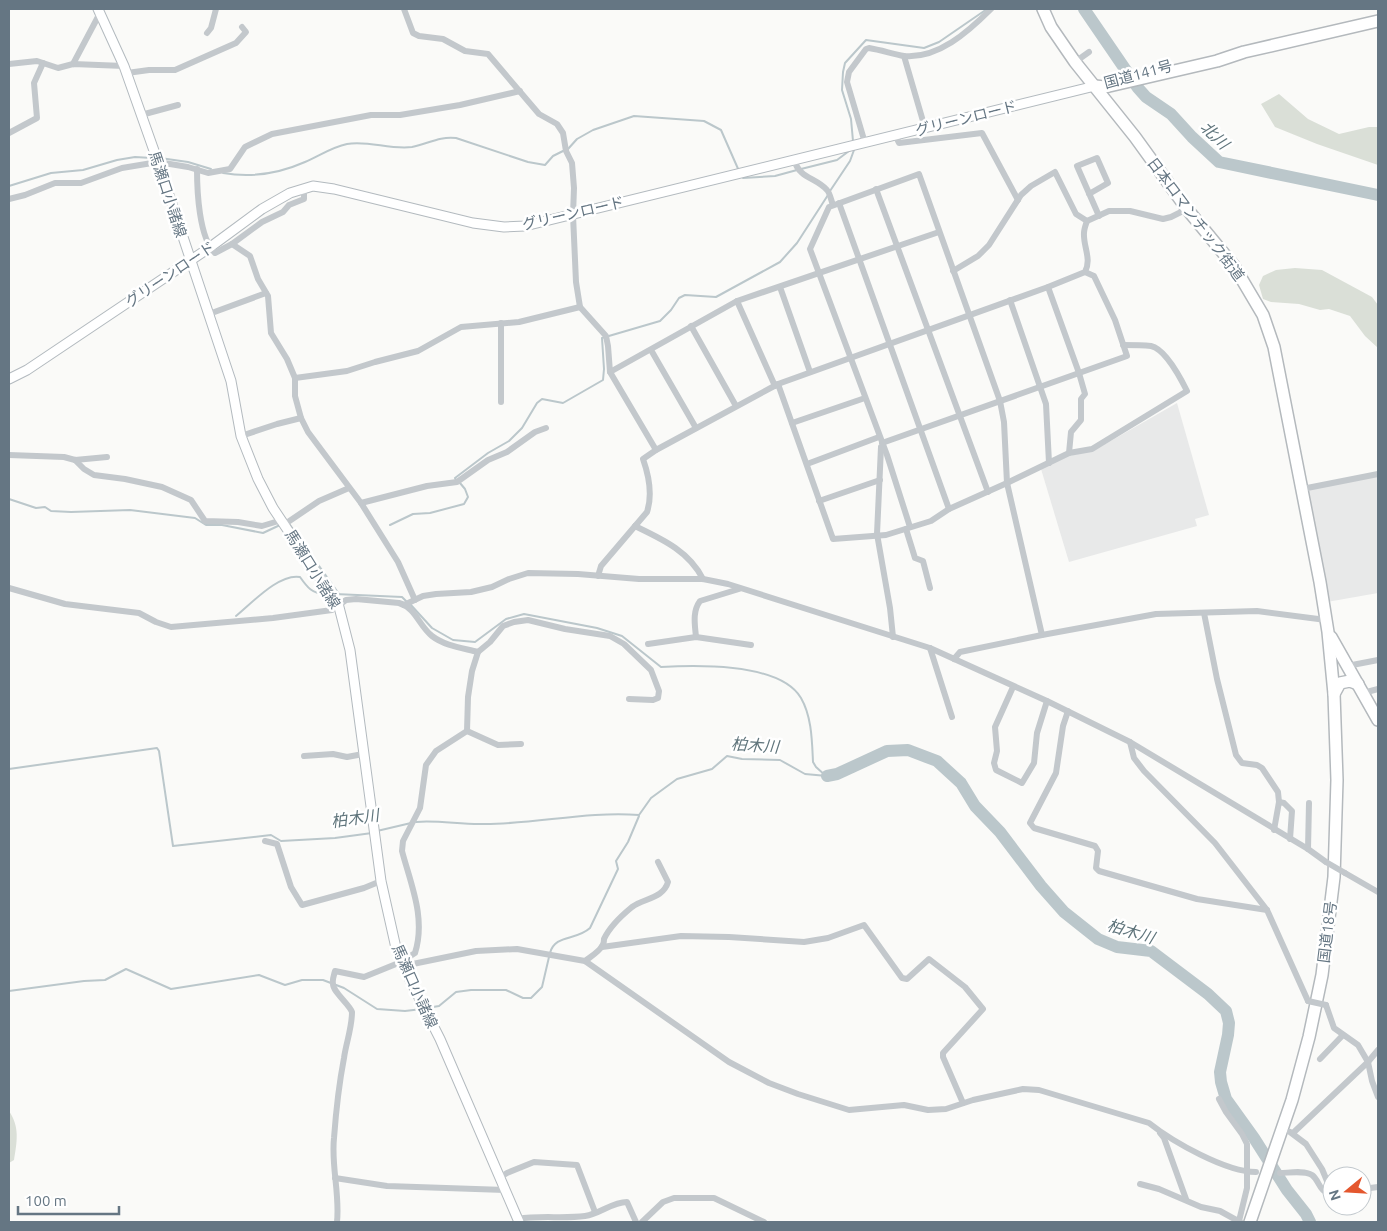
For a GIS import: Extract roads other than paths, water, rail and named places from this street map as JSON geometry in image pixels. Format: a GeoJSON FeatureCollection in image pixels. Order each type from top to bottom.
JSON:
{"type":"FeatureCollection","features":[{"type":"Feature","properties":{"kind":"highway","name":"日本ロマンチック街道"},"geometry":{"type":"LineString","coordinates":[[1043,9],[1051,28],[1075,62],[1135,137],[1187,209],[1234,266],[1263,315],[1274,347],[1327,626]]}},
{"type":"Feature","properties":{"kind":"highway","name":"国道141号"},"geometry":{"type":"LineString","coordinates":[[1095,86],[1105,87],[1117,81],[1136,76],[1217,61],[1244,52],[1378,22]]}},
{"type":"Feature","properties":{"kind":"highway"},"geometry":{"type":"LineString","coordinates":[[1327,626],[1378,720]]}},
{"type":"Feature","properties":{"kind":"highway","name":"国道18号"},"geometry":{"type":"LineString","coordinates":[[1243,1222],[1288,1131],[1292,1100],[1322,975],[1334,878],[1337,780],[1334,694],[1327,626]]}},
{"type":"Feature","properties":{"kind":"highway"},"geometry":{"type":"LineString","coordinates":[[1334,694],[1340,683],[1350,681],[1361,688]]}},
{"type":"Feature","properties":{"kind":"main road","name":"馬瀬口小諸線"},"geometry":{"type":"LineString","coordinates":[[99,11],[125,69],[158,162],[231,381],[241,436],[258,479],[273,508],[339,607],[350,650],[381,881],[396,948],[402,964],[440,1039],[518,1221]]}},
{"type":"Feature","properties":{"kind":"main road","name":"グリーンロード"},"geometry":{"type":"LineString","coordinates":[[9,379],[27,370],[190,261],[262,209],[290,193],[312,186],[472,223],[504,227],[525,226],[1095,86]]}},
{"type":"Feature","properties":{"kind":"street"},"geometry":{"type":"LineString","coordinates":[[207,33],[212,28],[216,9]]}},
{"type":"Feature","properties":{"kind":"street"},"geometry":{"type":"LineString","coordinates":[[404,9],[413,33],[419,36],[443,39],[465,51],[488,54],[539,114],[557,124],[563,134],[566,151],[572,163],[576,282],[580,307],[606,336],[610,372],[656,450]]}},
{"type":"Feature","properties":{"kind":"street"},"geometry":{"type":"LineString","coordinates":[[865,143],[847,82],[849,72],[866,49],[870,48],[904,56],[927,55],[941,50],[990,9]]}},
{"type":"Feature","properties":{"kind":"street"},"geometry":{"type":"LineString","coordinates":[[73,64],[99,11]]}},
{"type":"Feature","properties":{"kind":"street"},"geometry":{"type":"LineString","coordinates":[[9,64],[37,61],[58,68],[73,64],[125,69],[175,70],[236,43],[246,32],[242,27]]}},
{"type":"Feature","properties":{"kind":"street"},"geometry":{"type":"LineString","coordinates":[[1075,62],[1089,52]]}},
{"type":"Feature","properties":{"kind":"street"},"geometry":{"type":"LineString","coordinates":[[904,56],[925,128]]}},
{"type":"Feature","properties":{"kind":"street"},"geometry":{"type":"LineString","coordinates":[[9,133],[37,118],[34,83],[43,63]]}},
{"type":"Feature","properties":{"kind":"street"},"geometry":{"type":"LineString","coordinates":[[9,199],[55,183],[82,183],[122,168],[158,162],[197,169],[208,173],[230,169],[245,147],[272,134],[370,115],[400,115],[460,105],[520,91]]}},
{"type":"Feature","properties":{"kind":"street"},"geometry":{"type":"LineString","coordinates":[[142,115],[178,105]]}},
{"type":"Feature","properties":{"kind":"street"},"geometry":{"type":"LineString","coordinates":[[895,135],[899,143],[982,133],[1018,200]]}},
{"type":"Feature","properties":{"kind":"street"},"geometry":{"type":"LineString","coordinates":[[1089,194],[1108,183],[1096,158],[1078,166],[1089,194],[1099,216]]}},
{"type":"Feature","properties":{"kind":"street"},"geometry":{"type":"LineString","coordinates":[[794,160],[796,167],[801,173],[827,190],[836,204],[859,260],[949,509]]}},
{"type":"Feature","properties":{"kind":"street"},"geometry":{"type":"LineString","coordinates":[[197,169],[197,190],[200,208],[209,248],[215,253],[232,244],[262,222],[283,212],[288,205],[304,199],[304,189]]}},
{"type":"Feature","properties":{"kind":"street"},"geometry":{"type":"LineString","coordinates":[[953,271],[978,256],[989,245],[1018,200],[1031,186],[1055,172],[1076,214],[1087,221]]}},
{"type":"Feature","properties":{"kind":"street"},"geometry":{"type":"LineString","coordinates":[[930,588],[923,561],[915,558],[908,528],[882,444],[810,249],[829,207],[919,174],[1000,401],[1004,422],[1007,483],[1042,635]]}},
{"type":"Feature","properties":{"kind":"street"},"geometry":{"type":"LineString","coordinates":[[876,189],[988,492]]}},
{"type":"Feature","properties":{"kind":"street"},"geometry":{"type":"LineString","coordinates":[[1087,221],[1109,211],[1130,212],[1163,219],[1187,209]]}},
{"type":"Feature","properties":{"kind":"street"},"geometry":{"type":"LineString","coordinates":[[598,576],[601,566],[647,512],[650,501],[649,479],[643,459],[656,450],[776,385],[1085,272],[1088,267],[1084,233],[1087,221]]}},
{"type":"Feature","properties":{"kind":"street"},"geometry":{"type":"LineString","coordinates":[[610,372],[737,301],[939,232]]}},
{"type":"Feature","properties":{"kind":"street"},"geometry":{"type":"LineString","coordinates":[[232,244],[250,256],[258,280],[268,296],[271,333],[287,359],[295,378],[295,396],[301,418],[308,432],[361,503],[398,562],[415,600]]}},
{"type":"Feature","properties":{"kind":"street"},"geometry":{"type":"LineString","coordinates":[[882,444],[1127,356],[1115,320],[1094,276],[1085,272]]}},
{"type":"Feature","properties":{"kind":"street"},"geometry":{"type":"LineString","coordinates":[[780,287],[810,372]]}},
{"type":"Feature","properties":{"kind":"street"},"geometry":{"type":"LineString","coordinates":[[1048,287],[1079,372],[1085,394],[1081,399],[1081,420],[1071,432],[1069,453]]}},
{"type":"Feature","properties":{"kind":"street"},"geometry":{"type":"LineString","coordinates":[[209,314],[266,293]]}},
{"type":"Feature","properties":{"kind":"street"},"geometry":{"type":"LineString","coordinates":[[1010,300],[1046,404],[1049,463]]}},
{"type":"Feature","properties":{"kind":"street"},"geometry":{"type":"LineString","coordinates":[[737,301],[792,423],[833,539],[876,534],[886,535],[931,521],[949,509],[1069,453],[1092,448],[1187,391],[1180,377],[1163,354],[1153,346],[1123,345]]}},
{"type":"Feature","properties":{"kind":"street"},"geometry":{"type":"LineString","coordinates":[[295,378],[347,371],[418,351],[461,327],[520,322],[580,307]]}},
{"type":"Feature","properties":{"kind":"street"},"geometry":{"type":"LineString","coordinates":[[501,323],[501,402]]}},
{"type":"Feature","properties":{"kind":"street"},"geometry":{"type":"LineString","coordinates":[[691,326],[736,406]]}},
{"type":"Feature","properties":{"kind":"street"},"geometry":{"type":"LineString","coordinates":[[650,350],[696,428]]}},
{"type":"Feature","properties":{"kind":"street"},"geometry":{"type":"LineString","coordinates":[[792,423],[864,398]]}},
{"type":"Feature","properties":{"kind":"street"},"geometry":{"type":"LineString","coordinates":[[241,436],[301,418]]}},
{"type":"Feature","properties":{"kind":"street"},"geometry":{"type":"LineString","coordinates":[[361,503],[427,486],[458,482],[488,460],[507,452],[535,432],[546,428]]}},
{"type":"Feature","properties":{"kind":"street"},"geometry":{"type":"LineString","coordinates":[[806,464],[879,436]]}},
{"type":"Feature","properties":{"kind":"street"},"geometry":{"type":"LineString","coordinates":[[882,444],[876,534],[890,608],[893,637]]}},
{"type":"Feature","properties":{"kind":"street"},"geometry":{"type":"LineString","coordinates":[[9,455],[64,457],[75,460],[107,457]]}},
{"type":"Feature","properties":{"kind":"street"},"geometry":{"type":"LineString","coordinates":[[75,460],[84,469],[94,474],[162,487],[191,500],[205,521],[238,522],[262,526],[284,522],[318,501],[349,488]]}},
{"type":"Feature","properties":{"kind":"street"},"geometry":{"type":"LineString","coordinates":[[1302,489],[1378,474]]}},
{"type":"Feature","properties":{"kind":"street"},"geometry":{"type":"LineString","coordinates":[[819,501],[880,480]]}},
{"type":"Feature","properties":{"kind":"street"},"geometry":{"type":"LineString","coordinates":[[635,526],[679,550],[697,568],[703,579]]}},
{"type":"Feature","properties":{"kind":"street"},"geometry":{"type":"LineString","coordinates":[[404,605],[436,594],[471,592],[492,587],[528,573],[639,579],[703,579],[728,584],[930,648],[1047,701],[1130,742],[1378,892]]}},
{"type":"Feature","properties":{"kind":"street"},"geometry":{"type":"LineString","coordinates":[[9,588],[65,604],[139,613],[171,627],[273,618],[332,610],[339,607],[346,600],[356,599],[404,605],[413,611],[432,636],[443,642],[478,652]]}},
{"type":"Feature","properties":{"kind":"street"},"geometry":{"type":"LineString","coordinates":[[696,637],[694,614],[697,604],[700,601],[739,589]]}},
{"type":"Feature","properties":{"kind":"street"},"geometry":{"type":"LineString","coordinates":[[954,658],[960,652],[1156,614],[1256,611],[1327,626]]}},
{"type":"Feature","properties":{"kind":"street"},"geometry":{"type":"LineString","coordinates":[[1204,614],[1217,679],[1236,756],[1242,763],[1262,768],[1278,792],[1279,802],[1274,830]]}},
{"type":"Feature","properties":{"kind":"street"},"geometry":{"type":"LineString","coordinates":[[467,731],[472,671],[478,652],[490,642],[503,626],[514,622],[528,620],[565,630],[610,636],[624,644],[651,670],[659,691],[658,698],[653,700],[629,699]]}},
{"type":"Feature","properties":{"kind":"street"},"geometry":{"type":"LineString","coordinates":[[648,644],[696,637],[751,645]]}},
{"type":"Feature","properties":{"kind":"street"},"geometry":{"type":"LineString","coordinates":[[930,648],[952,717]]}},
{"type":"Feature","properties":{"kind":"street"},"geometry":{"type":"LineString","coordinates":[[1348,666],[1378,660]]}},
{"type":"Feature","properties":{"kind":"street"},"geometry":{"type":"LineString","coordinates":[[1013,686],[995,727],[997,750],[994,763],[996,770],[1022,783],[1034,763],[1037,733],[1047,701]]}},
{"type":"Feature","properties":{"kind":"street"},"geometry":{"type":"LineString","coordinates":[[1361,688],[1378,689]]}},
{"type":"Feature","properties":{"kind":"street"},"geometry":{"type":"LineString","coordinates":[[1068,711],[1063,726],[1056,773],[1030,823],[1034,828],[1096,846],[1098,851],[1096,868],[1099,872],[1197,900],[1267,910]]}},
{"type":"Feature","properties":{"kind":"street"},"geometry":{"type":"LineString","coordinates":[[467,731],[498,745],[521,744]]}},
{"type":"Feature","properties":{"kind":"street"},"geometry":{"type":"LineString","coordinates":[[402,964],[415,953],[420,931],[418,911],[402,851],[403,841],[420,808],[426,766],[436,751],[467,731]]}},
{"type":"Feature","properties":{"kind":"street"},"geometry":{"type":"LineString","coordinates":[[1130,742],[1134,758],[1144,771],[1215,843],[1267,910],[1308,1001],[1326,1005],[1334,1028],[1358,1045],[1368,1062],[1378,1097]]}},
{"type":"Feature","properties":{"kind":"street"},"geometry":{"type":"LineString","coordinates":[[304,756],[333,754],[347,757],[363,754]]}},
{"type":"Feature","properties":{"kind":"street"},"geometry":{"type":"LineString","coordinates":[[1279,802],[1284,803],[1292,811],[1290,839]]}},
{"type":"Feature","properties":{"kind":"street"},"geometry":{"type":"LineString","coordinates":[[1308,849],[1309,803]]}},
{"type":"Feature","properties":{"kind":"street"},"geometry":{"type":"LineString","coordinates":[[265,841],[277,844],[291,887],[302,905],[364,888],[381,881]]}},
{"type":"Feature","properties":{"kind":"street"},"geometry":{"type":"LineString","coordinates":[[602,947],[605,938],[622,915],[636,904],[661,893],[666,887],[668,882],[658,862]]}},
{"type":"Feature","properties":{"kind":"street"},"geometry":{"type":"LineString","coordinates":[[585,961],[602,947],[681,936],[804,942],[828,938],[864,925],[902,978],[907,979],[929,959],[965,987],[983,1009],[943,1053],[963,1103]]}},
{"type":"Feature","properties":{"kind":"street"},"geometry":{"type":"LineString","coordinates":[[337,1222],[338,1214],[332,1160],[334,1130],[352,1012],[332,984],[335,971],[364,977],[402,964],[476,950],[517,949],[585,961],[729,1062],[769,1083],[849,1110],[904,1104],[928,1110],[946,1109],[963,1103],[1023,1089],[1039,1090],[1149,1123],[1159,1131],[1201,1155],[1246,1172],[1256,1172]]}},
{"type":"Feature","properties":{"kind":"street"},"geometry":{"type":"LineString","coordinates":[[1320,1059],[1342,1035]]}},
{"type":"Feature","properties":{"kind":"street"},"geometry":{"type":"LineString","coordinates":[[1322,1168],[1306,1144],[1288,1131],[1368,1062],[1378,1050]]}},
{"type":"Feature","properties":{"kind":"street"},"geometry":{"type":"LineString","coordinates":[[1140,1184],[1159,1189],[1201,1207],[1220,1211],[1243,1222],[1247,1188],[1247,1144],[1219,1099]]}},
{"type":"Feature","properties":{"kind":"street"},"geometry":{"type":"LineString","coordinates":[[1159,1131],[1164,1138],[1186,1200]]}},
{"type":"Feature","properties":{"kind":"street"},"geometry":{"type":"LineString","coordinates":[[500,1178],[534,1162],[577,1165],[591,1217]]}},
{"type":"Feature","properties":{"kind":"street"},"geometry":{"type":"LineString","coordinates":[[1280,1173],[1312,1175],[1322,1189]]}},
{"type":"Feature","properties":{"kind":"street"},"geometry":{"type":"LineString","coordinates":[[335,1178],[387,1186],[505,1190]]}},
{"type":"Feature","properties":{"kind":"street"},"geometry":{"type":"LineString","coordinates":[[642,1222],[663,1202],[674,1198],[714,1198],[764,1222]]}},
{"type":"Feature","properties":{"kind":"street"},"geometry":{"type":"LineString","coordinates":[[518,1221],[535,1216],[591,1217],[621,1202],[627,1202],[636,1222]]}},
{"type":"Feature","properties":{"kind":"waterway"},"geometry":{"type":"LineString","coordinates":[[853,141],[851,119],[842,90],[843,72],[845,63],[866,40],[924,48],[939,42],[987,9]]}},
{"type":"Feature","properties":{"kind":"waterway","name":"北川"},"geometry":{"type":"LineString","coordinates":[[1084,9],[1138,88],[1146,97],[1171,114],[1219,162],[1378,195]]}},
{"type":"Feature","properties":{"kind":"waterway"},"geometry":{"type":"LineString","coordinates":[[568,149],[577,139],[593,130],[634,116],[704,121],[721,130],[739,171]]}},
{"type":"Feature","properties":{"kind":"waterway"},"geometry":{"type":"LineString","coordinates":[[223,173],[255,175],[275,172],[310,160],[336,147],[355,143],[404,148],[444,138],[456,138],[528,162],[545,165],[553,156],[563,151]]}},
{"type":"Feature","properties":{"kind":"waterway"},"geometry":{"type":"LineString","coordinates":[[801,169],[837,160],[853,148]]}},
{"type":"Feature","properties":{"kind":"waterway"},"geometry":{"type":"LineString","coordinates":[[830,191],[850,161],[854,150]]}},
{"type":"Feature","properties":{"kind":"waterway"},"geometry":{"type":"LineString","coordinates":[[9,186],[51,173],[83,170],[117,160],[135,157],[152,158]]}},
{"type":"Feature","properties":{"kind":"waterway"},"geometry":{"type":"LineString","coordinates":[[160,158],[188,162],[211,169]]}},
{"type":"Feature","properties":{"kind":"waterway"},"geometry":{"type":"LineString","coordinates":[[741,175],[743,178],[775,176],[797,170]]}},
{"type":"Feature","properties":{"kind":"waterway"},"geometry":{"type":"LineString","coordinates":[[456,480],[455,478],[488,453],[509,441],[522,428],[537,403],[542,399],[563,403],[603,380],[602,338],[660,321],[679,298],[685,295],[716,297],[780,262],[797,243],[828,195]]}},
{"type":"Feature","properties":{"kind":"waterway"},"geometry":{"type":"LineString","coordinates":[[390,525],[413,514],[430,513],[464,504],[468,497],[460,483]]}},
{"type":"Feature","properties":{"kind":"waterway"},"geometry":{"type":"LineString","coordinates":[[9,499],[36,508],[45,507],[51,511],[130,510],[195,518],[206,525],[222,525],[263,533],[280,525]]}},
{"type":"Feature","properties":{"kind":"waterway"},"geometry":{"type":"LineString","coordinates":[[287,525],[290,525],[339,594]]}},
{"type":"Feature","properties":{"kind":"waterway"},"geometry":{"type":"LineString","coordinates":[[236,616],[274,584],[292,577],[300,577],[310,589],[317,593],[326,594]]}},
{"type":"Feature","properties":{"kind":"waterway"},"geometry":{"type":"LineString","coordinates":[[335,594],[402,597],[406,601]]}},
{"type":"Feature","properties":{"kind":"waterway"},"geometry":{"type":"LineString","coordinates":[[410,604],[432,628],[453,640],[475,642],[506,619],[524,614],[597,628],[622,636],[661,667],[696,666],[737,669],[757,672],[775,678],[790,687],[805,705],[812,738],[813,762],[826,776]]}},
{"type":"Feature","properties":{"kind":"waterway","name":"柏木川"},"geometry":{"type":"LineString","coordinates":[[9,769],[157,748],[173,846],[271,835],[281,841],[335,838],[372,833]]}},
{"type":"Feature","properties":{"kind":"waterway","name":"柏木川"},"geometry":{"type":"LineString","coordinates":[[827,776],[837,774],[887,751],[908,750],[937,761],[961,783],[975,806],[1000,832],[1041,886],[1064,912],[1098,939],[1117,947],[1151,951],[1208,994],[1226,1011],[1229,1023],[1220,1072],[1226,1099],[1310,1222]]}},
{"type":"Feature","properties":{"kind":"waterway","name":"柏木川"},"geometry":{"type":"LineString","coordinates":[[416,822],[476,824],[600,815],[639,815],[651,798],[677,779],[712,769],[727,756],[742,759],[780,760],[805,774],[827,776]]}},
{"type":"Feature","properties":{"kind":"waterway"},"geometry":{"type":"LineString","coordinates":[[550,953],[556,943],[579,935],[590,928],[618,869],[616,861],[628,842],[639,816]]}},
{"type":"Feature","properties":{"kind":"waterway","name":"柏木川"},"geometry":{"type":"LineString","coordinates":[[377,831],[411,823]]}},
{"type":"Feature","properties":{"kind":"waterway"},"geometry":{"type":"LineString","coordinates":[[427,1008],[439,1006],[456,992],[471,990],[506,990],[523,998],[531,998],[542,987],[549,957]]}},
{"type":"Feature","properties":{"kind":"waterway"},"geometry":{"type":"LineString","coordinates":[[9,991],[105,980],[126,969],[171,989],[259,975],[285,985],[302,980],[323,980],[344,988],[377,1009],[405,1011],[422,1009]]}}]}
